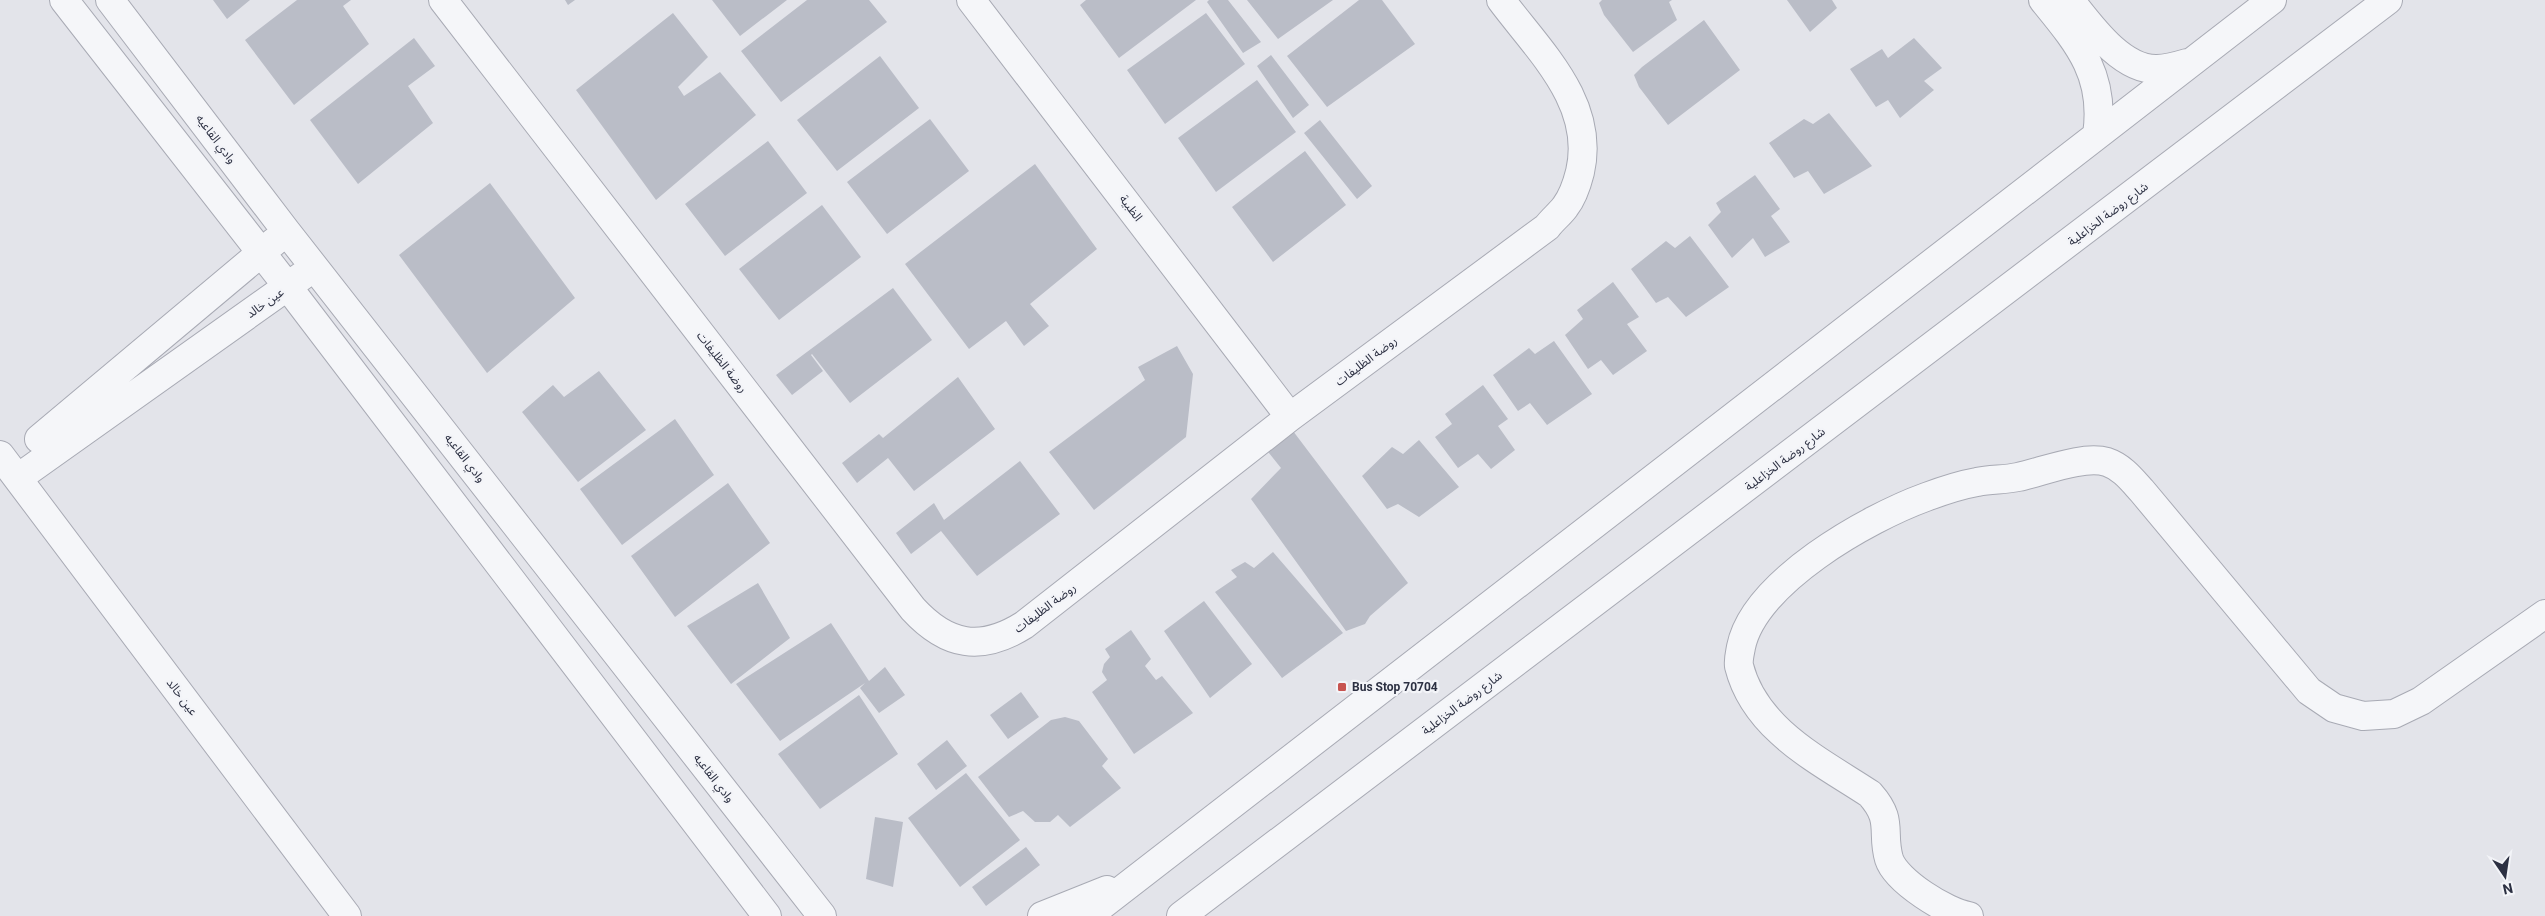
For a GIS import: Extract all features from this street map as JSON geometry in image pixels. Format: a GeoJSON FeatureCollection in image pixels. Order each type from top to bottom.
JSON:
{"type":"FeatureCollection","features":[{"type":"Feature","properties":{"kind":"street"},"geometry":{"type":"LineString","coordinates":[[64,0],[288,287],[767,916]]}},
{"type":"Feature","properties":{"kind":"street","name":"وادي القاعيه"},"geometry":{"type":"LineString","coordinates":[[110,0],[286,231],[823,914]]}},
{"type":"Feature","properties":{"kind":"street","name":"روضة الظليفات"},"geometry":{"type":"LineString","coordinates":[[443,0],[913,609],[927,624],[944,636],[965,642],[986,642],[1006,636],[1024,625],[1290,417],[1546,227],[1565,207],[1577,182],[1584,155],[1582,128],[1575,102],[1560,78],[1500,0]]}},
{"type":"Feature","properties":{"kind":"street","name":"الظبية"},"geometry":{"type":"LineString","coordinates":[[971,0],[1290,417]]}},
{"type":"Feature","properties":{"kind":"street"},"geometry":{"type":"LineString","coordinates":[[2043,0],[2075,39],[2089,64],[2099,98],[2097,135]]}},
{"type":"Feature","properties":{"kind":"street"},"geometry":{"type":"LineString","coordinates":[[2070,0],[2105,42],[2120,55],[2137,64],[2155,69],[2191,62]]}},
{"type":"Feature","properties":{"kind":"street"},"geometry":{"type":"LineString","coordinates":[[1088,916],[2272,0]]}},
{"type":"Feature","properties":{"kind":"street","name":"شارع روضة الخزاعلية"},"geometry":{"type":"LineString","coordinates":[[1181,916],[2388,0]]}},
{"type":"Feature","properties":{"kind":"street"},"geometry":{"type":"LineString","coordinates":[[8,465],[69,416],[286,231]]}},
{"type":"Feature","properties":{"kind":"street","name":"عين خالد"},"geometry":{"type":"LineString","coordinates":[[314,265],[288,287],[102,416],[8,465],[347,916]]}},
{"type":"Feature","properties":{"kind":"street"},"geometry":{"type":"LineString","coordinates":[[1969,916],[1950,910],[1937,903],[1897,872],[1890,861],[1887,849],[1887,824],[1878,803],[1870,794],[1801,749],[1777,730],[1760,709],[1748,689],[1738,663],[1745,630],[1782,583],[1827,548],[1877,519],[1926,497],[1976,482],[2017,477],[2083,462],[2107,462],[2124,472],[2142,491],[2309,691],[2334,708],[2363,716],[2394,714],[2421,701],[2545,614]]}},
{"type":"Feature","properties":{"kind":"street"},"geometry":{"type":"LineString","coordinates":[[1042,916],[1143,874]]}},
{"type":"Feature","properties":{"kind":"building"},"geometry":{"type":"Polygon","coordinates":[[[213,0],[250,0],[227,19],[213,0]]]}},
{"type":"Feature","properties":{"kind":"building"},"geometry":{"type":"Polygon","coordinates":[[[297,0],[351,0],[343,6],[369,44],[294,105],[245,40],[297,0]]]}},
{"type":"Feature","properties":{"kind":"building"},"geometry":{"type":"Polygon","coordinates":[[[565,0],[575,0],[568,5],[565,0]]]}},
{"type":"Feature","properties":{"kind":"building"},"geometry":{"type":"Polygon","coordinates":[[[712,0],[787,0],[740,36],[712,0]]]}},
{"type":"Feature","properties":{"kind":"building"},"geometry":{"type":"Polygon","coordinates":[[[807,0],[869,0],[887,22],[781,102],[741,51],[807,0]]]}},
{"type":"Feature","properties":{"kind":"building"},"geometry":{"type":"Polygon","coordinates":[[[1086,0],[1196,0],[1119,58],[1080,5],[1086,0]]]}},
{"type":"Feature","properties":{"kind":"building"},"geometry":{"type":"Polygon","coordinates":[[[1209,0],[1228,0],[1261,42],[1243,53],[1207,2],[1209,0]]]}},
{"type":"Feature","properties":{"kind":"building"},"geometry":{"type":"Polygon","coordinates":[[[1247,0],[1333,0],[1278,39],[1247,0]]]}},
{"type":"Feature","properties":{"kind":"building"},"geometry":{"type":"Polygon","coordinates":[[[1359,0],[1382,0],[1415,44],[1327,107],[1287,56],[1359,0]]]}},
{"type":"Feature","properties":{"kind":"building"},"geometry":{"type":"Polygon","coordinates":[[[1602,0],[1672,0],[1669,2],[1677,20],[1633,52],[1604,15],[1599,3],[1602,0]]]}},
{"type":"Feature","properties":{"kind":"building"},"geometry":{"type":"Polygon","coordinates":[[[1787,0],[1832,0],[1837,8],[1810,32],[1787,0]]]}},
{"type":"Feature","properties":{"kind":"building"},"geometry":{"type":"Polygon","coordinates":[[[673,13],[708,57],[678,87],[684,96],[720,72],[756,115],[656,200],[576,90],[673,13]]]}},
{"type":"Feature","properties":{"kind":"building"},"geometry":{"type":"Polygon","coordinates":[[[1206,13],[1245,64],[1165,124],[1127,70],[1206,13]]]}},
{"type":"Feature","properties":{"kind":"building"},"geometry":{"type":"Polygon","coordinates":[[[1704,20],[1740,70],[1668,125],[1639,87],[1634,75],[1704,20]]]}},
{"type":"Feature","properties":{"kind":"building"},"geometry":{"type":"Polygon","coordinates":[[[414,38],[435,66],[408,86],[433,123],[358,184],[310,120],[414,38]]]}},
{"type":"Feature","properties":{"kind":"building"},"geometry":{"type":"Polygon","coordinates":[[[1914,38],[1942,68],[1924,81],[1934,90],[1900,118],[1888,100],[1876,107],[1850,69],[1882,49],[1888,58],[1914,38]]]}},
{"type":"Feature","properties":{"kind":"building"},"geometry":{"type":"Polygon","coordinates":[[[1271,55],[1309,105],[1293,118],[1257,66],[1271,55]]]}},
{"type":"Feature","properties":{"kind":"building"},"geometry":{"type":"Polygon","coordinates":[[[880,56],[919,108],[837,171],[797,120],[880,56]]]}},
{"type":"Feature","properties":{"kind":"building"},"geometry":{"type":"Polygon","coordinates":[[[1257,80],[1296,132],[1216,192],[1178,138],[1257,80]]]}},
{"type":"Feature","properties":{"kind":"building"},"geometry":{"type":"Polygon","coordinates":[[[1829,113],[1872,166],[1824,194],[1808,171],[1794,178],[1769,143],[1804,119],[1813,124],[1829,113]]]}},
{"type":"Feature","properties":{"kind":"building"},"geometry":{"type":"Polygon","coordinates":[[[930,119],[969,171],[887,234],[847,182],[930,119]]]}},
{"type":"Feature","properties":{"kind":"building"},"geometry":{"type":"Polygon","coordinates":[[[1320,120],[1372,186],[1357,199],[1304,133],[1320,120]]]}},
{"type":"Feature","properties":{"kind":"building"},"geometry":{"type":"Polygon","coordinates":[[[768,141],[807,193],[725,256],[685,204],[768,141]]]}},
{"type":"Feature","properties":{"kind":"building"},"geometry":{"type":"Polygon","coordinates":[[[1305,151],[1346,205],[1273,262],[1232,207],[1305,151]]]}},
{"type":"Feature","properties":{"kind":"building"},"geometry":{"type":"Polygon","coordinates":[[[1035,164],[1097,249],[1030,304],[1049,326],[1024,346],[1006,321],[969,349],[905,264],[1035,164]]]}},
{"type":"Feature","properties":{"kind":"building"},"geometry":{"type":"Polygon","coordinates":[[[1755,175],[1780,209],[1771,216],[1790,242],[1765,257],[1753,238],[1732,258],[1708,225],[1721,212],[1716,203],[1755,175]]]}},
{"type":"Feature","properties":{"kind":"building"},"geometry":{"type":"Polygon","coordinates":[[[490,183],[575,298],[487,373],[399,255],[490,183]]]}},
{"type":"Feature","properties":{"kind":"building"},"geometry":{"type":"Polygon","coordinates":[[[822,205],[861,257],[779,320],[739,269],[822,205]]]}},
{"type":"Feature","properties":{"kind":"building"},"geometry":{"type":"Polygon","coordinates":[[[1690,236],[1729,287],[1686,317],[1668,297],[1656,303],[1631,269],[1666,241],[1675,248],[1690,236]]]}},
{"type":"Feature","properties":{"kind":"building"},"geometry":{"type":"Polygon","coordinates":[[[1613,282],[1639,317],[1627,324],[1647,351],[1613,375],[1601,360],[1588,369],[1565,335],[1583,319],[1577,310],[1613,282]]]}},
{"type":"Feature","properties":{"kind":"building"},"geometry":{"type":"Polygon","coordinates":[[[893,288],[932,340],[850,403],[812,354],[823,371],[792,395],[776,375],[893,288]]]}},
{"type":"Feature","properties":{"kind":"building"},"geometry":{"type":"Polygon","coordinates":[[[1554,341],[1592,394],[1547,425],[1530,403],[1518,411],[1493,375],[1529,348],[1535,354],[1554,341]]]}},
{"type":"Feature","properties":{"kind":"building"},"geometry":{"type":"Polygon","coordinates":[[[1177,346],[1193,374],[1186,437],[1094,510],[1049,452],[1145,380],[1138,367],[1177,346]]]}},
{"type":"Feature","properties":{"kind":"building"},"geometry":{"type":"Polygon","coordinates":[[[599,371],[646,430],[578,482],[522,412],[553,385],[564,397],[599,371]]]}},
{"type":"Feature","properties":{"kind":"building"},"geometry":{"type":"Polygon","coordinates":[[[958,377],[995,429],[914,491],[888,458],[857,483],[842,463],[879,434],[883,438],[958,377]]]}},
{"type":"Feature","properties":{"kind":"building"},"geometry":{"type":"Polygon","coordinates":[[[1483,385],[1508,419],[1498,426],[1515,450],[1491,469],[1478,454],[1458,468],[1435,437],[1452,424],[1445,414],[1483,385]]]}},
{"type":"Feature","properties":{"kind":"building"},"geometry":{"type":"Polygon","coordinates":[[[675,419],[714,475],[622,545],[580,489],[675,419]]]}},
{"type":"Feature","properties":{"kind":"building"},"geometry":{"type":"Polygon","coordinates":[[[1293,431],[1408,583],[1370,616],[1365,624],[1346,631],[1251,499],[1281,468],[1265,448],[1293,431]]]}},
{"type":"Feature","properties":{"kind":"building"},"geometry":{"type":"Polygon","coordinates":[[[1419,440],[1459,487],[1419,517],[1398,504],[1387,509],[1362,476],[1392,447],[1403,454],[1419,440]]]}},
{"type":"Feature","properties":{"kind":"building"},"geometry":{"type":"Polygon","coordinates":[[[1020,461],[1060,514],[977,576],[941,531],[911,554],[896,533],[934,503],[944,520],[1020,461]]]}},
{"type":"Feature","properties":{"kind":"building"},"geometry":{"type":"Polygon","coordinates":[[[728,483],[770,543],[675,617],[631,556],[728,483]]]}},
{"type":"Feature","properties":{"kind":"building"},"geometry":{"type":"Polygon","coordinates":[[[1273,552],[1343,633],[1282,678],[1215,592],[1237,577],[1231,570],[1245,562],[1254,568],[1273,552]]]}},
{"type":"Feature","properties":{"kind":"building"},"geometry":{"type":"Polygon","coordinates":[[[758,583],[790,638],[731,684],[687,626],[758,583]]]}},
{"type":"Feature","properties":{"kind":"building"},"geometry":{"type":"Polygon","coordinates":[[[1204,601],[1252,664],[1210,698],[1164,631],[1204,601]]]}},
{"type":"Feature","properties":{"kind":"building"},"geometry":{"type":"Polygon","coordinates":[[[831,623],[869,681],[885,667],[905,695],[879,713],[860,688],[865,683],[780,741],[736,684],[831,623]]]}},
{"type":"Feature","properties":{"kind":"building"},"geometry":{"type":"Polygon","coordinates":[[[1131,630],[1151,659],[1145,666],[1156,680],[1162,676],[1193,713],[1134,754],[1092,692],[1107,680],[1102,672],[1104,664],[1110,657],[1105,649],[1131,630]]]}},
{"type":"Feature","properties":{"kind":"building"},"geometry":{"type":"Polygon","coordinates":[[[1021,692],[1039,717],[1008,739],[990,715],[1021,692]]]}},
{"type":"Feature","properties":{"kind":"building"},"geometry":{"type":"Polygon","coordinates":[[[859,695],[898,754],[820,809],[778,754],[859,695]]]}},
{"type":"Feature","properties":{"kind":"building"},"geometry":{"type":"Polygon","coordinates":[[[1065,717],[1079,721],[1108,759],[1102,766],[1121,788],[1070,827],[1058,815],[1050,822],[1035,822],[1023,811],[1009,817],[978,777],[1051,720],[1065,717]]]}},
{"type":"Feature","properties":{"kind":"building"},"geometry":{"type":"Polygon","coordinates":[[[947,740],[967,766],[936,790],[917,764],[947,740]]]}},
{"type":"Feature","properties":{"kind":"building"},"geometry":{"type":"Polygon","coordinates":[[[966,773],[1020,840],[960,887],[908,818],[966,773]]]}},
{"type":"Feature","properties":{"kind":"building"},"geometry":{"type":"Polygon","coordinates":[[[875,817],[903,822],[893,887],[866,879],[875,817]]]}},
{"type":"Feature","properties":{"kind":"building"},"geometry":{"type":"Polygon","coordinates":[[[1026,847],[1040,865],[986,906],[972,887],[1026,847]]]}},
{"type":"Feature","properties":{"kind":"place","name":"Bus Stop 70704"},"geometry":{"type":"Point","coordinates":[1342,687]}}]}
